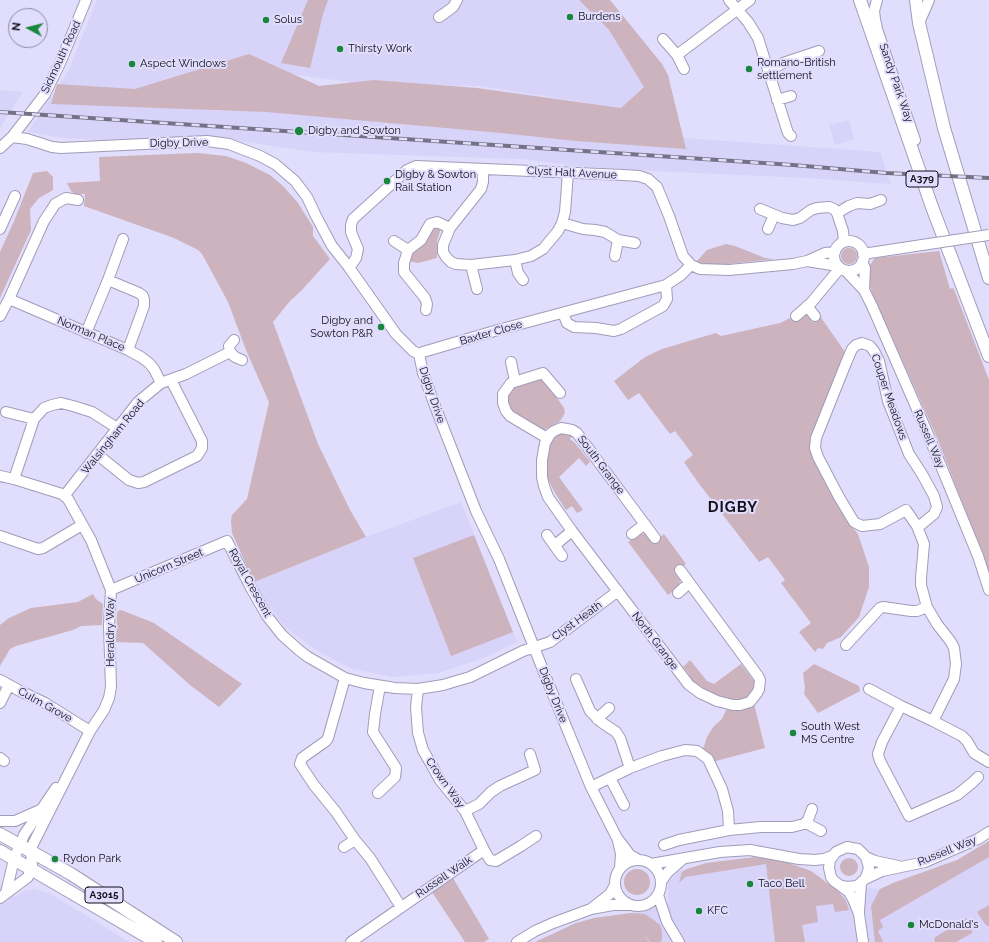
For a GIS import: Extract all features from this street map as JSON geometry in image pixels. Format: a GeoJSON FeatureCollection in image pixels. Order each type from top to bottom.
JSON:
{"type":"FeatureCollection","features":[{"type":"Feature","properties":{"kind":"main road","name":"A379"},"geometry":{"type":"LineString","coordinates":[[860,0],[917,166],[989,356]]}},
{"type":"Feature","properties":{"kind":"main road"},"geometry":{"type":"LineString","coordinates":[[916,0],[919,24],[944,128],[989,278]]}},
{"type":"Feature","properties":{"kind":"main road","name":"A3015"},"geometry":{"type":"LineString","coordinates":[[0,834],[71,874],[176,942]]}},
{"type":"Feature","properties":{"kind":"main road","name":"A3015"},"geometry":{"type":"LineString","coordinates":[[0,851],[156,942]]}},
{"type":"Feature","properties":{"kind":"street","name":"Sidmouth Road"},"geometry":{"type":"LineString","coordinates":[[0,148],[12,136],[45,94],[61,61],[86,0]]}},
{"type":"Feature","properties":{"kind":"street"},"geometry":{"type":"LineString","coordinates":[[439,17],[453,7],[457,0]]}},
{"type":"Feature","properties":{"kind":"street"},"geometry":{"type":"LineString","coordinates":[[729,0],[738,9],[754,30],[758,38],[788,133],[792,136]]}},
{"type":"Feature","properties":{"kind":"street"},"geometry":{"type":"LineString","coordinates":[[677,55],[750,0]]}},
{"type":"Feature","properties":{"kind":"street","name":"Sandy Park Way"},"geometry":{"type":"LineString","coordinates":[[877,0],[874,11],[875,19],[918,149],[917,166]]}},
{"type":"Feature","properties":{"kind":"street"},"geometry":{"type":"LineString","coordinates":[[919,24],[929,0]]}},
{"type":"Feature","properties":{"kind":"street"},"geometry":{"type":"LineString","coordinates":[[663,39],[677,55],[684,69]]}},
{"type":"Feature","properties":{"kind":"street"},"geometry":{"type":"LineString","coordinates":[[768,71],[783,63],[819,50]]}},
{"type":"Feature","properties":{"kind":"street"},"geometry":{"type":"LineString","coordinates":[[777,100],[791,96]]}},
{"type":"Feature","properties":{"kind":"street","name":"Digby Drive"},"geometry":{"type":"LineString","coordinates":[[12,136],[61,148],[207,141],[229,144],[260,156],[275,164],[302,189],[332,246],[396,334],[413,351],[419,354],[423,373],[476,511],[499,559],[591,787],[617,838],[630,855],[639,860]]}},
{"type":"Feature","properties":{"kind":"street","name":"Clyst Halt Avenue"},"geometry":{"type":"LineString","coordinates":[[348,266],[352,264],[356,258],[358,249],[351,232],[353,219],[407,170],[416,166],[639,176],[648,179],[657,187],[683,256],[691,265]]}},
{"type":"Feature","properties":{"kind":"street"},"geometry":{"type":"LineString","coordinates":[[483,169],[483,182],[481,189],[450,228],[443,245],[443,252],[446,257],[450,262],[456,264],[471,265],[515,260],[531,256],[543,249],[558,231],[562,222],[565,212],[568,174]]}},
{"type":"Feature","properties":{"kind":"street"},"geometry":{"type":"LineString","coordinates":[[0,229],[14,196]]}},
{"type":"Feature","properties":{"kind":"street"},"geometry":{"type":"LineString","coordinates":[[0,316],[44,221],[55,204],[66,198],[78,200]]}},
{"type":"Feature","properties":{"kind":"street"},"geometry":{"type":"LineString","coordinates":[[837,213],[857,203],[870,204],[881,200]]}},
{"type":"Feature","properties":{"kind":"street"},"geometry":{"type":"LineString","coordinates":[[760,209],[774,215],[793,220],[800,218],[811,210],[829,207],[837,213],[843,231],[844,242]]}},
{"type":"Feature","properties":{"kind":"street"},"geometry":{"type":"LineString","coordinates":[[768,230],[774,215]]}},
{"type":"Feature","properties":{"kind":"street"},"geometry":{"type":"LineString","coordinates":[[426,310],[427,304],[425,298],[404,272],[404,264],[408,250],[420,240],[430,224],[437,222],[450,228]]}},
{"type":"Feature","properties":{"kind":"street"},"geometry":{"type":"LineString","coordinates":[[562,222],[582,229],[605,232],[618,240],[635,243]]}},
{"type":"Feature","properties":{"kind":"street"},"geometry":{"type":"LineString","coordinates":[[863,258],[922,245],[989,235]]}},
{"type":"Feature","properties":{"kind":"street"},"geometry":{"type":"LineString","coordinates":[[86,333],[123,239]]}},
{"type":"Feature","properties":{"kind":"street"},"geometry":{"type":"LineString","coordinates":[[615,256],[618,240]]}},
{"type":"Feature","properties":{"kind":"street"},"geometry":{"type":"LineString","coordinates":[[394,241],[408,250]]}},
{"type":"Feature","properties":{"kind":"street"},"geometry":{"type":"LineString","coordinates":[[807,261],[841,269],[851,271],[857,268],[863,258],[862,250],[856,243],[844,242],[835,252],[834,259],[841,269]]}},
{"type":"Feature","properties":{"kind":"street"},"geometry":{"type":"LineString","coordinates":[[691,265],[700,269],[729,270],[807,261],[825,253],[835,252]]}},
{"type":"Feature","properties":{"kind":"street","name":"Russell Way"},"geometry":{"type":"LineString","coordinates":[[863,258],[865,268],[864,290]]}},
{"type":"Feature","properties":{"kind":"street"},"geometry":{"type":"LineString","coordinates":[[515,260],[518,273],[523,280]]}},
{"type":"Feature","properties":{"kind":"street"},"geometry":{"type":"LineString","coordinates":[[471,265],[477,289]]}},
{"type":"Feature","properties":{"kind":"street","name":"Baxter Close"},"geometry":{"type":"LineString","coordinates":[[419,354],[666,284],[681,275],[691,265]]}},
{"type":"Feature","properties":{"kind":"street"},"geometry":{"type":"LineString","coordinates":[[796,316],[841,269]]}},
{"type":"Feature","properties":{"kind":"street","name":"Russell Way"},"geometry":{"type":"LineString","coordinates":[[841,269],[864,290],[927,432],[978,556],[989,590]]}},
{"type":"Feature","properties":{"kind":"street"},"geometry":{"type":"LineString","coordinates":[[108,280],[143,296],[144,306],[128,350]]}},
{"type":"Feature","properties":{"kind":"street"},"geometry":{"type":"LineString","coordinates":[[563,313],[566,323],[574,327],[614,331],[621,329],[663,306],[667,299],[666,284]]}},
{"type":"Feature","properties":{"kind":"street","name":"Norman Place"},"geometry":{"type":"LineString","coordinates":[[9,299],[128,350],[149,363],[166,381],[202,441],[202,448],[197,456],[144,482],[138,483],[129,480],[98,455]]}},
{"type":"Feature","properties":{"kind":"street"},"geometry":{"type":"LineString","coordinates":[[807,306],[815,316]]}},
{"type":"Feature","properties":{"kind":"street"},"geometry":{"type":"LineString","coordinates":[[234,340],[229,346],[230,352],[235,357],[242,360]]}},
{"type":"Feature","properties":{"kind":"street","name":"Couper Meadows"},"geometry":{"type":"LineString","coordinates":[[917,526],[922,524],[934,514],[937,507],[934,496],[909,454],[888,400],[879,361],[870,346],[862,343],[856,345],[852,349],[816,438],[815,448],[854,522],[862,526],[880,524],[906,510],[917,526],[924,544],[921,585],[927,607],[937,624],[951,642],[954,648],[956,664],[954,679],[933,721]]}},
{"type":"Feature","properties":{"kind":"street","name":"Walsingham Road"},"geometry":{"type":"LineString","coordinates":[[65,495],[98,455],[138,402],[166,381],[186,374],[230,352]]}},
{"type":"Feature","properties":{"kind":"street"},"geometry":{"type":"LineString","coordinates":[[510,362],[515,381]]}},
{"type":"Feature","properties":{"kind":"street"},"geometry":{"type":"LineString","coordinates":[[547,438],[510,416],[503,403],[503,394],[511,383],[544,373],[560,394]]}},
{"type":"Feature","properties":{"kind":"street"},"geometry":{"type":"LineString","coordinates":[[14,479],[34,419],[44,408],[62,403],[73,406],[92,412],[117,428]]}},
{"type":"Feature","properties":{"kind":"street"},"geometry":{"type":"LineString","coordinates":[[6,412],[34,419]]}},
{"type":"Feature","properties":{"kind":"street","name":"South Grange"},"geometry":{"type":"LineString","coordinates":[[547,438],[554,431],[561,428],[572,430],[577,433],[655,538]]}},
{"type":"Feature","properties":{"kind":"street","name":"North Grange"},"geometry":{"type":"LineString","coordinates":[[547,438],[542,460],[542,477],[548,498],[665,655],[689,685],[694,689],[717,701],[733,705],[750,702],[759,689],[760,680],[758,676],[689,583]]}},
{"type":"Feature","properties":{"kind":"street"},"geometry":{"type":"LineString","coordinates":[[0,476],[65,495]]}},
{"type":"Feature","properties":{"kind":"street","name":"Heraldry Way"},"geometry":{"type":"LineString","coordinates":[[30,851],[90,731],[104,710],[110,693],[109,625],[111,590],[90,540],[65,495]]}},
{"type":"Feature","properties":{"kind":"street"},"geometry":{"type":"LineString","coordinates":[[632,534],[645,524]]}},
{"type":"Feature","properties":{"kind":"street"},"geometry":{"type":"LineString","coordinates":[[0,536],[38,549],[43,548],[82,525]]}},
{"type":"Feature","properties":{"kind":"street"},"geometry":{"type":"LineString","coordinates":[[555,545],[572,532]]}},
{"type":"Feature","properties":{"kind":"street"},"geometry":{"type":"LineString","coordinates":[[547,535],[562,556]]}},
{"type":"Feature","properties":{"kind":"street","name":"Royal Crescent"},"geometry":{"type":"LineString","coordinates":[[227,541],[260,604],[282,635],[308,657],[345,678],[380,686],[418,689],[443,685],[470,677],[523,650],[534,648]]}},
{"type":"Feature","properties":{"kind":"street","name":"Unicorn Street"},"geometry":{"type":"LineString","coordinates":[[111,590],[227,541]]}},
{"type":"Feature","properties":{"kind":"street"},"geometry":{"type":"LineString","coordinates":[[678,593],[689,583],[680,570]]}},
{"type":"Feature","properties":{"kind":"street","name":"Clyst Heath"},"geometry":{"type":"LineString","coordinates":[[534,648],[550,642],[618,591]]}},
{"type":"Feature","properties":{"kind":"street"},"geometry":{"type":"LineString","coordinates":[[846,645],[880,608],[883,607],[917,611],[927,607]]}},
{"type":"Feature","properties":{"kind":"street"},"geometry":{"type":"LineString","coordinates":[[345,678],[328,738],[302,758],[300,764],[314,786],[336,812],[355,840],[370,858],[401,907]]}},
{"type":"Feature","properties":{"kind":"street"},"geometry":{"type":"LineString","coordinates":[[576,679],[586,706],[597,719],[610,727],[620,738],[630,768]]}},
{"type":"Feature","properties":{"kind":"street"},"geometry":{"type":"LineString","coordinates":[[0,703],[4,682]]}},
{"type":"Feature","properties":{"kind":"street","name":"Culm Grove"},"geometry":{"type":"LineString","coordinates":[[4,682],[46,703],[90,731]]}},
{"type":"Feature","properties":{"kind":"street"},"geometry":{"type":"LineString","coordinates":[[378,793],[395,777],[396,768],[373,732],[374,714],[380,686]]}},
{"type":"Feature","properties":{"kind":"street"},"geometry":{"type":"LineString","coordinates":[[869,688],[901,706],[962,736],[967,741],[974,753],[989,762]]}},
{"type":"Feature","properties":{"kind":"street","name":"Crown Way"},"geometry":{"type":"LineString","coordinates":[[418,689],[416,707],[418,733],[423,750],[440,780],[465,811],[484,850]]}},
{"type":"Feature","properties":{"kind":"street"},"geometry":{"type":"LineString","coordinates":[[901,706],[882,742],[878,754],[880,761],[909,816],[957,795],[978,776]]}},
{"type":"Feature","properties":{"kind":"street"},"geometry":{"type":"LineString","coordinates":[[597,719],[609,708]]}},
{"type":"Feature","properties":{"kind":"street"},"geometry":{"type":"LineString","coordinates":[[591,787],[630,768],[662,756],[686,750],[697,751],[708,759],[722,789],[728,811],[729,830]]}},
{"type":"Feature","properties":{"kind":"street"},"geometry":{"type":"LineString","coordinates":[[465,811],[478,804],[500,786],[535,770],[530,754]]}},
{"type":"Feature","properties":{"kind":"street","name":"Heraldry Way"},"geometry":{"type":"LineString","coordinates":[[3,896],[14,860],[24,835],[62,779],[72,767]]}},
{"type":"Feature","properties":{"kind":"street"},"geometry":{"type":"LineString","coordinates":[[610,778],[624,806]]}},
{"type":"Feature","properties":{"kind":"street"},"geometry":{"type":"LineString","coordinates":[[804,824],[808,820],[812,808]]}},
{"type":"Feature","properties":{"kind":"street"},"geometry":{"type":"LineString","coordinates":[[0,821],[15,821],[42,809]]}},
{"type":"Feature","properties":{"kind":"street"},"geometry":{"type":"LineString","coordinates":[[664,845],[679,840],[729,830],[761,827],[792,827],[808,824],[821,831]]}},
{"type":"Feature","properties":{"kind":"street","name":"Russell Way"},"geometry":{"type":"LineString","coordinates":[[863,881],[882,871],[904,867],[932,859],[978,839],[989,832]]}},
{"type":"Feature","properties":{"kind":"street","name":"Russell Walk"},"geometry":{"type":"LineString","coordinates":[[351,942],[484,850],[490,860],[496,861],[536,836]]}},
{"type":"Feature","properties":{"kind":"street","name":"Digby Drive"},"geometry":{"type":"LineString","coordinates":[[617,838],[621,854],[620,868]]}},
{"type":"Feature","properties":{"kind":"street"},"geometry":{"type":"LineString","coordinates":[[344,847],[355,840]]}},
{"type":"Feature","properties":{"kind":"street"},"geometry":{"type":"LineString","coordinates":[[651,864],[720,852],[750,850],[815,860],[832,856],[841,849],[852,848],[858,850],[866,857],[869,868],[863,881],[859,914]]}},
{"type":"Feature","properties":{"kind":"street"},"geometry":{"type":"LineString","coordinates":[[3,896],[28,877],[32,870],[32,856],[30,851]]}},
{"type":"Feature","properties":{"kind":"street"},"geometry":{"type":"LineString","coordinates":[[831,877],[829,864],[832,856]]}},
{"type":"Feature","properties":{"kind":"street","name":"Russell Way"},"geometry":{"type":"LineString","coordinates":[[866,857],[875,861],[904,867]]}},
{"type":"Feature","properties":{"kind":"street"},"geometry":{"type":"LineString","coordinates":[[799,858],[828,870],[834,881],[849,892],[859,914],[864,942]]}},
{"type":"Feature","properties":{"kind":"street"},"geometry":{"type":"LineString","coordinates":[[679,942],[667,922],[658,895],[661,882],[668,872],[683,859]]}},
{"type":"Feature","properties":{"kind":"street"},"geometry":{"type":"LineString","coordinates":[[591,909],[610,894],[615,885],[616,877],[620,868],[626,863],[639,860],[651,864],[657,870],[661,882]]}},
{"type":"Feature","properties":{"kind":"street"},"geometry":{"type":"LineString","coordinates":[[842,886],[852,887],[863,881]]}},
{"type":"Feature","properties":{"kind":"street"},"geometry":{"type":"LineString","coordinates":[[615,885],[617,892],[623,900],[631,905]]}},
{"type":"Feature","properties":{"kind":"street"},"geometry":{"type":"LineString","coordinates":[[518,942],[535,931],[591,909],[613,905],[645,905],[651,902],[658,895]]}},
{"type":"Feature","properties":{"kind":"street"},"geometry":{"type":"LineString","coordinates":[[645,905],[667,922]]}},
{"type":"Feature","properties":{"kind":"shaded area"},"geometry":{"type":"Polygon","coordinates":[[[97,0],[579,0],[609,30],[644,87],[621,108],[479,86],[424,85],[388,87],[230,66],[174,107],[216,111],[306,108],[556,129],[880,152],[891,184],[808,178],[578,166],[520,159],[313,152],[234,140],[184,137],[106,140],[63,138],[28,132],[69,70],[97,0]]]}},
{"type":"Feature","properties":{"kind":"shaded area"},"geometry":{"type":"Polygon","coordinates":[[[308,0],[328,0],[323,14],[310,68],[281,63],[308,0]]]}},
{"type":"Feature","properties":{"kind":"shaded area"},"geometry":{"type":"Polygon","coordinates":[[[579,0],[610,0],[662,64],[668,75],[686,149],[576,141],[267,112],[51,104],[57,84],[135,89],[249,54],[319,86],[374,80],[477,88],[621,108],[644,87],[609,30],[579,0]]]}},
{"type":"Feature","properties":{"kind":"shaded area"},"geometry":{"type":"Polygon","coordinates":[[[0,90],[23,92],[0,128],[0,90]]]}},
{"type":"Feature","properties":{"kind":"shaded area"},"geometry":{"type":"Polygon","coordinates":[[[849,120],[854,139],[835,145],[829,125],[849,120]]]}},
{"type":"Feature","properties":{"kind":"shaded area"},"geometry":{"type":"Polygon","coordinates":[[[197,153],[226,156],[246,163],[270,175],[283,186],[298,203],[313,227],[313,236],[330,259],[290,301],[273,322],[318,444],[350,510],[366,537],[254,582],[232,533],[231,521],[232,515],[247,499],[269,402],[246,350],[228,302],[202,254],[198,250],[174,238],[84,206],[85,194],[75,194],[71,191],[67,183],[100,181],[99,157],[197,153]]]}},
{"type":"Feature","properties":{"kind":"shaded area"},"geometry":{"type":"Polygon","coordinates":[[[47,171],[53,177],[53,190],[39,198],[30,209],[31,230],[0,298],[0,252],[33,173],[47,171]]]}},
{"type":"Feature","properties":{"kind":"shaded area"},"geometry":{"type":"Polygon","coordinates":[[[434,225],[441,228],[437,241],[437,258],[418,263],[407,261],[407,258],[434,225]]]}},
{"type":"Feature","properties":{"kind":"shaded area"},"geometry":{"type":"Polygon","coordinates":[[[726,244],[765,258],[774,259],[718,265],[696,262],[707,250],[726,244]]]}},
{"type":"Feature","properties":{"kind":"shaded area"},"geometry":{"type":"Polygon","coordinates":[[[849,248],[856,253],[857,256],[852,263],[849,264],[842,259],[841,256],[846,249],[849,248]]]}},
{"type":"Feature","properties":{"kind":"shaded area"},"geometry":{"type":"Polygon","coordinates":[[[939,251],[950,289],[954,289],[989,380],[989,572],[938,440],[869,284],[870,265],[875,258],[939,251]]]}},
{"type":"Feature","properties":{"kind":"shaded area"},"geometry":{"type":"Polygon","coordinates":[[[804,315],[807,315],[812,322],[820,316],[845,352],[811,440],[810,448],[845,518],[858,534],[869,567],[869,587],[859,617],[841,637],[827,643],[823,649],[818,648],[815,652],[799,632],[811,623],[781,583],[785,580],[768,557],[759,562],[697,481],[684,462],[693,455],[675,431],[670,434],[639,393],[628,400],[614,381],[645,357],[662,349],[716,333],[721,336],[780,323],[792,317],[795,321],[804,315]]]}},
{"type":"Feature","properties":{"kind":"shaded area"},"geometry":{"type":"Polygon","coordinates":[[[544,376],[556,392],[557,398],[564,408],[565,413],[560,421],[544,430],[513,414],[506,402],[508,388],[544,376]]]}},
{"type":"Feature","properties":{"kind":"shaded area"},"geometry":{"type":"Polygon","coordinates":[[[560,432],[572,436],[570,439],[590,462],[586,466],[579,458],[559,477],[583,510],[577,513],[572,506],[566,510],[546,475],[544,462],[551,438],[560,432]]]}},
{"type":"Feature","properties":{"kind":"shaded area"},"geometry":{"type":"Polygon","coordinates":[[[461,502],[517,642],[481,659],[438,673],[394,677],[352,669],[319,652],[286,628],[254,582],[366,537],[461,502]]]}},
{"type":"Feature","properties":{"kind":"shaded area"},"geometry":{"type":"Polygon","coordinates":[[[640,534],[647,534],[653,543],[664,534],[686,564],[674,572],[680,580],[679,587],[668,595],[628,542],[640,534]]]}},
{"type":"Feature","properties":{"kind":"shaded area"},"geometry":{"type":"Polygon","coordinates":[[[474,535],[513,632],[451,656],[413,558],[474,535]]]}},
{"type":"Feature","properties":{"kind":"shaded area"},"geometry":{"type":"Polygon","coordinates":[[[93,594],[96,599],[103,604],[102,625],[81,626],[73,630],[16,646],[10,649],[0,666],[0,625],[9,618],[31,608],[78,602],[93,594]]]}},
{"type":"Feature","properties":{"kind":"shaded area"},"geometry":{"type":"Polygon","coordinates":[[[121,610],[154,623],[242,684],[219,707],[190,685],[143,643],[116,642],[117,614],[118,611],[121,610]]]}},
{"type":"Feature","properties":{"kind":"shaded area"},"geometry":{"type":"Polygon","coordinates":[[[690,660],[707,681],[714,684],[741,664],[753,680],[755,678],[755,686],[750,696],[744,699],[736,700],[713,695],[695,685],[688,676],[689,674],[683,667],[690,660]]]}},
{"type":"Feature","properties":{"kind":"shaded area"},"geometry":{"type":"Polygon","coordinates":[[[814,664],[859,686],[860,691],[818,713],[804,694],[805,688],[803,673],[814,664]]]}},
{"type":"Feature","properties":{"kind":"shaded area"},"geometry":{"type":"Polygon","coordinates":[[[754,704],[765,748],[712,762],[703,749],[707,737],[714,726],[722,719],[726,710],[743,710],[754,704]]]}},
{"type":"Feature","properties":{"kind":"shaded area"},"geometry":{"type":"Polygon","coordinates":[[[989,841],[989,942],[535,942],[576,923],[594,918],[631,913],[668,905],[668,884],[678,871],[755,857],[830,887],[880,889],[957,860],[989,841]]]}},
{"type":"Feature","properties":{"kind":"shaded area"},"geometry":{"type":"Polygon","coordinates":[[[989,841],[989,857],[880,920],[883,927],[878,931],[883,942],[875,942],[871,906],[880,889],[957,860],[989,841]]]}},
{"type":"Feature","properties":{"kind":"shaded area"},"geometry":{"type":"Polygon","coordinates":[[[755,857],[778,859],[811,871],[837,890],[846,901],[849,910],[835,912],[833,904],[816,906],[818,922],[802,925],[805,942],[775,942],[766,864],[685,877],[679,883],[682,872],[687,869],[706,863],[755,857]]]}},
{"type":"Feature","properties":{"kind":"shaded area"},"geometry":{"type":"Polygon","coordinates":[[[845,858],[853,858],[858,863],[856,874],[853,876],[845,876],[840,871],[840,863],[845,858]]]}},
{"type":"Feature","properties":{"kind":"shaded area"},"geometry":{"type":"Polygon","coordinates":[[[637,869],[646,873],[650,882],[646,891],[637,895],[628,891],[624,882],[628,873],[637,869]]]}},
{"type":"Feature","properties":{"kind":"shaded area"},"geometry":{"type":"Polygon","coordinates":[[[453,878],[489,939],[484,942],[465,942],[432,892],[453,878]]]}},
{"type":"Feature","properties":{"kind":"shaded area"},"geometry":{"type":"Polygon","coordinates":[[[0,882],[1,886],[15,897],[23,891],[34,889],[49,893],[129,942],[0,942],[0,882]]]}},
{"type":"Feature","properties":{"kind":"shaded area"},"geometry":{"type":"Polygon","coordinates":[[[989,905],[989,926],[988,926],[977,912],[989,905]]]}},
{"type":"Feature","properties":{"kind":"shaded area"},"geometry":{"type":"Polygon","coordinates":[[[631,913],[645,914],[660,925],[662,931],[661,942],[650,942],[642,932],[649,942],[535,942],[576,923],[594,918],[631,913]]]}},
{"type":"Feature","properties":{"kind":"shaded area"},"geometry":{"type":"Polygon","coordinates":[[[966,918],[972,928],[972,933],[956,942],[935,942],[934,938],[966,918]]]}},
{"type":"Feature","properties":{"kind":"railway"},"geometry":{"type":"LineString","coordinates":[[0,112],[793,165],[886,173],[989,178]]}},
{"type":"Feature","properties":{"kind":"place","name":"Burdens"},"geometry":{"type":"Point","coordinates":[570,17]}},
{"type":"Feature","properties":{"kind":"place","name":"Solus"},"geometry":{"type":"Point","coordinates":[266,20]}},
{"type":"Feature","properties":{"kind":"place","name":"Thirsty Work"},"geometry":{"type":"Point","coordinates":[340,49]}},
{"type":"Feature","properties":{"kind":"place","name":"Aspect Windows"},"geometry":{"type":"Point","coordinates":[132,64]}},
{"type":"Feature","properties":{"kind":"place","name":"Romano-British settlement"},"geometry":{"type":"Point","coordinates":[749,69]}},
{"type":"Feature","properties":{"kind":"place","name":"Digby and Sowton"},"geometry":{"type":"Point","coordinates":[299,131]}},
{"type":"Feature","properties":{"kind":"place","name":"Digby & Sowton Rail Station"},"geometry":{"type":"Point","coordinates":[387,181]}},
{"type":"Feature","properties":{"kind":"place","name":"Digby and Sowton P&R"},"geometry":{"type":"Point","coordinates":[381,327]}},
{"type":"Feature","properties":{"kind":"place","name":"South West MS Centre"},"geometry":{"type":"Point","coordinates":[793,733]}},
{"type":"Feature","properties":{"kind":"place","name":"Rydon Park"},"geometry":{"type":"Point","coordinates":[55,859]}},
{"type":"Feature","properties":{"kind":"place","name":"Taco Bell"},"geometry":{"type":"Point","coordinates":[750,884]}},
{"type":"Feature","properties":{"kind":"place","name":"KFC"},"geometry":{"type":"Point","coordinates":[699,911]}},
{"type":"Feature","properties":{"kind":"place","name":"McDonald's"},"geometry":{"type":"Point","coordinates":[911,925]}},
{"type":"Feature","properties":{"kind":"district","name":"DIGBY"},"geometry":{"type":"Point","coordinates":[733,507]}}]}
